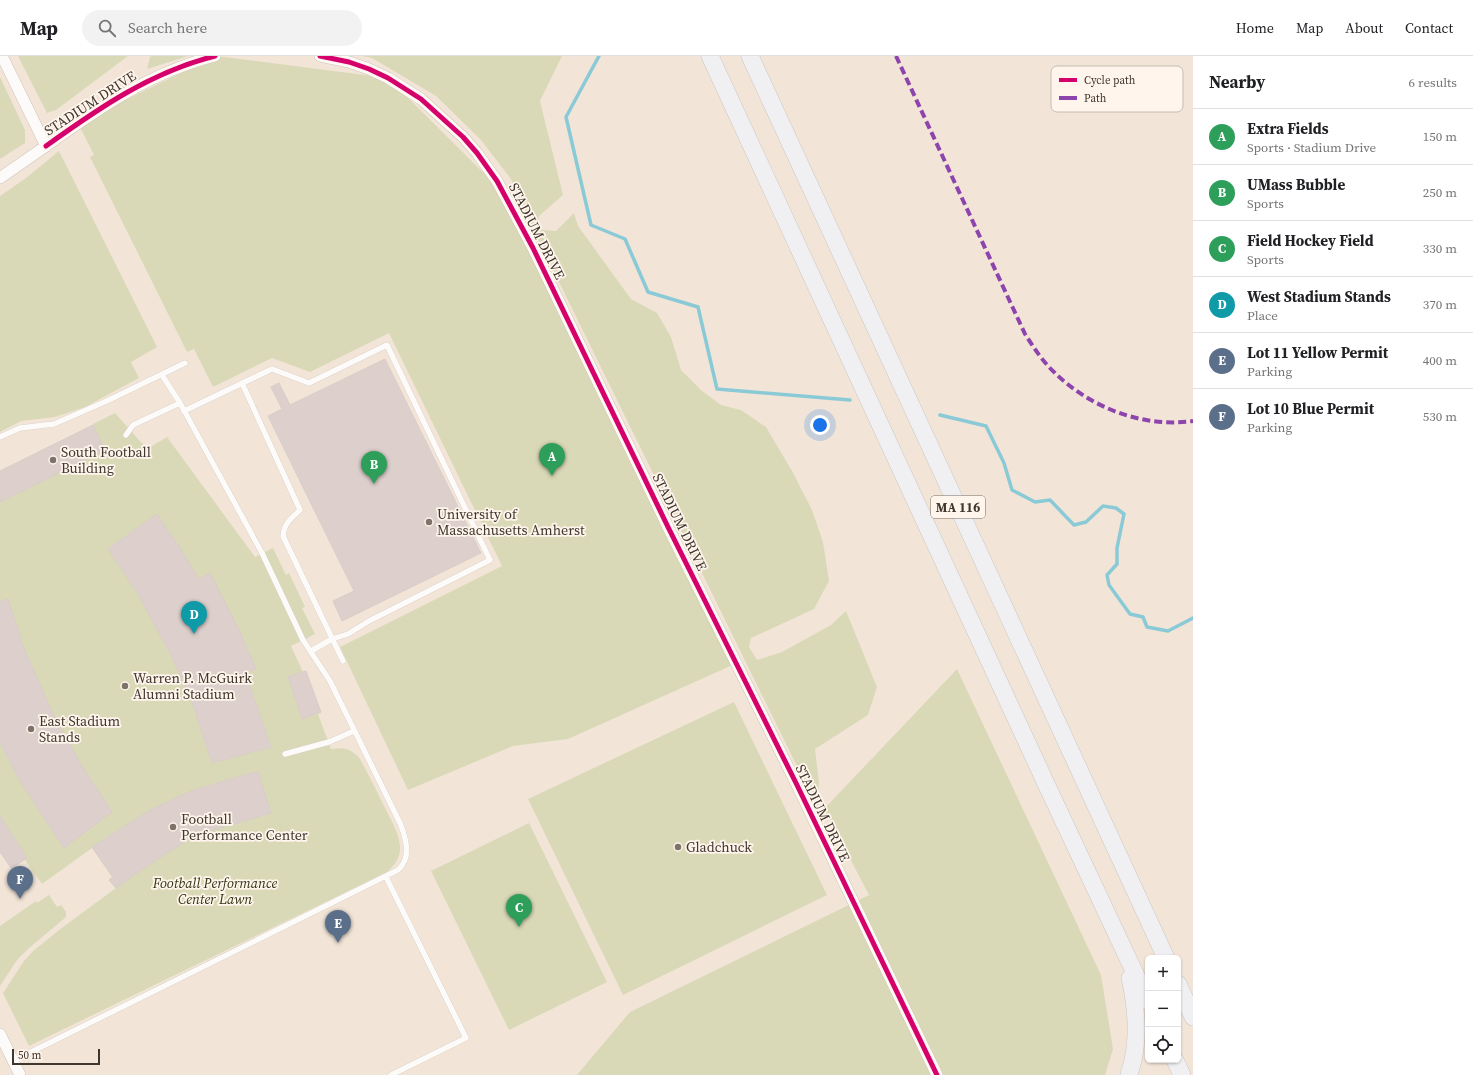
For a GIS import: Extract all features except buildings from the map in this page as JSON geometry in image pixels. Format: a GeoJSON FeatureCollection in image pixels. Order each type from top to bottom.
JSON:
{"type":"FeatureCollection","features":[{"type":"Feature","properties":{"kind":"main road","name":"MA 116"},"geometry":{"type":"LineString","coordinates":[[710,56],[1145,994]]}},
{"type":"Feature","properties":{"kind":"main road","name":"MA 116"},"geometry":{"type":"LineString","coordinates":[[750,56],[1165,955]]}},
{"type":"Feature","properties":{"kind":"main road"},"geometry":{"type":"LineString","coordinates":[[1125,951],[1135,1003],[1136,1022],[1133,1060],[1129,1075]]}},
{"type":"Feature","properties":{"kind":"main road"},"geometry":{"type":"LineString","coordinates":[[1181,991],[1193,1017]]}},
{"type":"Feature","properties":{"kind":"main road"},"geometry":{"type":"LineString","coordinates":[[1176,1063],[1182,1075]]}},
{"type":"Feature","properties":{"kind":"street","name":"STADIUM DRIVE"},"geometry":{"type":"LineString","coordinates":[[2,56],[46,146]]}},
{"type":"Feature","properties":{"kind":"street","name":"STADIUM DRIVE"},"geometry":{"type":"LineString","coordinates":[[0,178],[106,105],[148,80],[187,64],[215,56]]}},
{"type":"Feature","properties":{"kind":"street","name":"STADIUM DRIVE"},"geometry":{"type":"LineString","coordinates":[[320,56],[349,62],[369,69],[388,78],[416,96],[435,110],[463,137],[477,153],[497,181],[536,254],[665,520],[793,777],[937,1075]]}},
{"type":"Feature","properties":{"kind":"street"},"geometry":{"type":"LineString","coordinates":[[0,1034],[20,1075]]}},
{"type":"Feature","properties":{"kind":"lane"},"geometry":{"type":"LineString","coordinates":[[184,411],[272,368],[309,383],[386,345],[490,560],[369,621],[348,634],[332,639],[311,651]]}},
{"type":"Feature","properties":{"kind":"lane"},"geometry":{"type":"LineString","coordinates":[[0,438],[20,428],[54,424],[109,400],[185,363]]}},
{"type":"Feature","properties":{"kind":"lane"},"geometry":{"type":"LineString","coordinates":[[13,1061],[386,876],[402,867],[407,853],[405,836],[394,810],[330,681],[303,640],[262,553],[180,403],[162,375]]}},
{"type":"Feature","properties":{"kind":"lane"},"geometry":{"type":"LineString","coordinates":[[242,383],[300,510],[291,517],[284,527],[283,536],[343,661]]}},
{"type":"Feature","properties":{"kind":"lane"},"geometry":{"type":"LineString","coordinates":[[126,435],[133,426],[180,403]]}},
{"type":"Feature","properties":{"kind":"lane"},"geometry":{"type":"LineString","coordinates":[[285,754],[329,742],[354,731]]}},
{"type":"Feature","properties":{"kind":"lane"},"geometry":{"type":"LineString","coordinates":[[386,876],[466,1038],[391,1075]]}},
{"type":"Feature","properties":{"kind":"green space"},"geometry":{"type":"Polygon","coordinates":[[[18,56],[128,56],[56,110],[47,113],[18,56]]]}},
{"type":"Feature","properties":{"kind":"green space"},"geometry":{"type":"Polygon","coordinates":[[[188,56],[147,69],[150,57],[188,56]]]}},
{"type":"Feature","properties":{"kind":"green space"},"geometry":{"type":"Polygon","coordinates":[[[216,56],[388,78],[504,193],[737,663],[568,739],[513,746],[408,790],[340,647],[502,566],[389,333],[310,372],[272,358],[213,387],[194,349],[187,352],[90,157],[94,155],[78,123],[216,56]]]}},
{"type":"Feature","properties":{"kind":"green space"},"geometry":{"type":"Polygon","coordinates":[[[362,56],[562,56],[540,101],[563,195],[539,216],[538,227],[534,229],[556,231],[574,213],[578,226],[631,299],[657,313],[671,337],[681,370],[701,390],[721,405],[741,410],[766,427],[792,471],[812,510],[823,542],[829,581],[814,609],[751,638],[749,647],[757,660],[782,652],[831,625],[846,611],[877,687],[868,715],[815,749],[819,783],[817,807],[533,229],[511,179],[481,140],[436,96],[372,58],[362,56]]]}},
{"type":"Feature","properties":{"kind":"green space"},"geometry":{"type":"Polygon","coordinates":[[[0,77],[25,130],[25,143],[0,159],[0,77]]]}},
{"type":"Feature","properties":{"kind":"green space"},"geometry":{"type":"Polygon","coordinates":[[[59,151],[157,347],[131,362],[139,378],[85,407],[55,417],[21,421],[0,432],[0,196],[26,178],[59,151]]]}},
{"type":"Feature","properties":{"kind":"green space","name":"Football Performance Center Lawn"},"geometry":{"type":"Polygon","coordinates":[[[115,413],[147,449],[167,437],[255,557],[273,548],[286,575],[289,573],[305,607],[302,608],[315,634],[291,646],[303,672],[306,671],[321,713],[318,714],[331,749],[340,748],[351,751],[360,759],[398,836],[400,854],[393,867],[387,872],[29,1046],[3,993],[24,961],[33,951],[116,888],[109,880],[112,877],[92,848],[42,884],[25,860],[11,868],[0,852],[0,471],[115,413]]]}},
{"type":"Feature","properties":{"kind":"green space"},"geometry":{"type":"Polygon","coordinates":[[[957,669],[1101,975],[1113,1049],[1105,1075],[577,1075],[630,1012],[869,895],[824,809],[957,669]]]}},
{"type":"Feature","properties":{"kind":"green space","name":"Gladchuck"},"geometry":{"type":"Polygon","coordinates":[[[734,702],[827,895],[623,995],[528,799],[734,702]]]}},
{"type":"Feature","properties":{"kind":"green space"},"geometry":{"type":"Polygon","coordinates":[[[529,823],[607,982],[509,1030],[431,871],[529,823]]]}},
{"type":"Feature","properties":{"kind":"green space"},"geometry":{"type":"Polygon","coordinates":[[[49,895],[57,907],[61,905],[66,912],[66,917],[17,960],[0,986],[0,926],[36,901],[37,903],[49,895]]]}},
{"type":"Feature","properties":{"kind":"waterway"},"geometry":{"type":"LineString","coordinates":[[599,56],[566,117],[591,225],[625,239],[648,292],[698,307],[717,389],[850,400]]}},
{"type":"Feature","properties":{"kind":"waterway"},"geometry":{"type":"LineString","coordinates":[[940,415],[986,426],[1004,463],[1012,490],[1035,502],[1050,500],[1074,525],[1086,522],[1103,506],[1116,508],[1124,514],[1117,548],[1117,564],[1107,575],[1109,585],[1130,614],[1143,617],[1147,627],[1168,631],[1193,618]]}},
{"type":"Feature","properties":{"kind":"marked path"},"geometry":{"type":"LineString","coordinates":[[896,56],[1025,334],[1043,360],[1069,385],[1101,405],[1119,413],[1155,421],[1193,421]]}},
{"type":"Feature","properties":{"kind":"cycle path"},"geometry":{"type":"LineString","coordinates":[[46,146],[106,105],[147,81],[169,71],[215,56]]}},
{"type":"Feature","properties":{"kind":"cycle path"},"geometry":{"type":"LineString","coordinates":[[320,56],[349,62],[369,69],[388,78],[421,99],[463,137],[477,153],[497,181],[533,248],[668,527],[796,783],[937,1075]]}},
{"type":"Feature","properties":{"kind":"place","name":"South Football Building"},"geometry":{"type":"Point","coordinates":[53,460]}},
{"type":"Feature","properties":{"kind":"place","name":"Extra Fields"},"geometry":{"type":"Point","coordinates":[552,476]}},
{"type":"Feature","properties":{"kind":"place","name":"UMass Bubble"},"geometry":{"type":"Point","coordinates":[374,484]}},
{"type":"Feature","properties":{"kind":"place","name":"University of Massachusetts Amherst"},"geometry":{"type":"Point","coordinates":[429,522]}},
{"type":"Feature","properties":{"kind":"place","name":"West Stadium Stands"},"geometry":{"type":"Point","coordinates":[194,634]}},
{"type":"Feature","properties":{"kind":"place","name":"Warren P. McGuirk Alumni Stadium"},"geometry":{"type":"Point","coordinates":[125,686]}},
{"type":"Feature","properties":{"kind":"place","name":"East Stadium Stands"},"geometry":{"type":"Point","coordinates":[31,729]}},
{"type":"Feature","properties":{"kind":"place","name":"Football Performance Center"},"geometry":{"type":"Point","coordinates":[173,827]}},
{"type":"Feature","properties":{"kind":"place","name":"Gladchuck"},"geometry":{"type":"Point","coordinates":[678,847]}},
{"type":"Feature","properties":{"kind":"place","name":"Lot 10 Blue Permit"},"geometry":{"type":"Point","coordinates":[20,899]}},
{"type":"Feature","properties":{"kind":"place","name":"Field Hockey Field"},"geometry":{"type":"Point","coordinates":[519,927]}},
{"type":"Feature","properties":{"kind":"place","name":"Lot 11 Yellow Permit"},"geometry":{"type":"Point","coordinates":[338,943]}}]}
